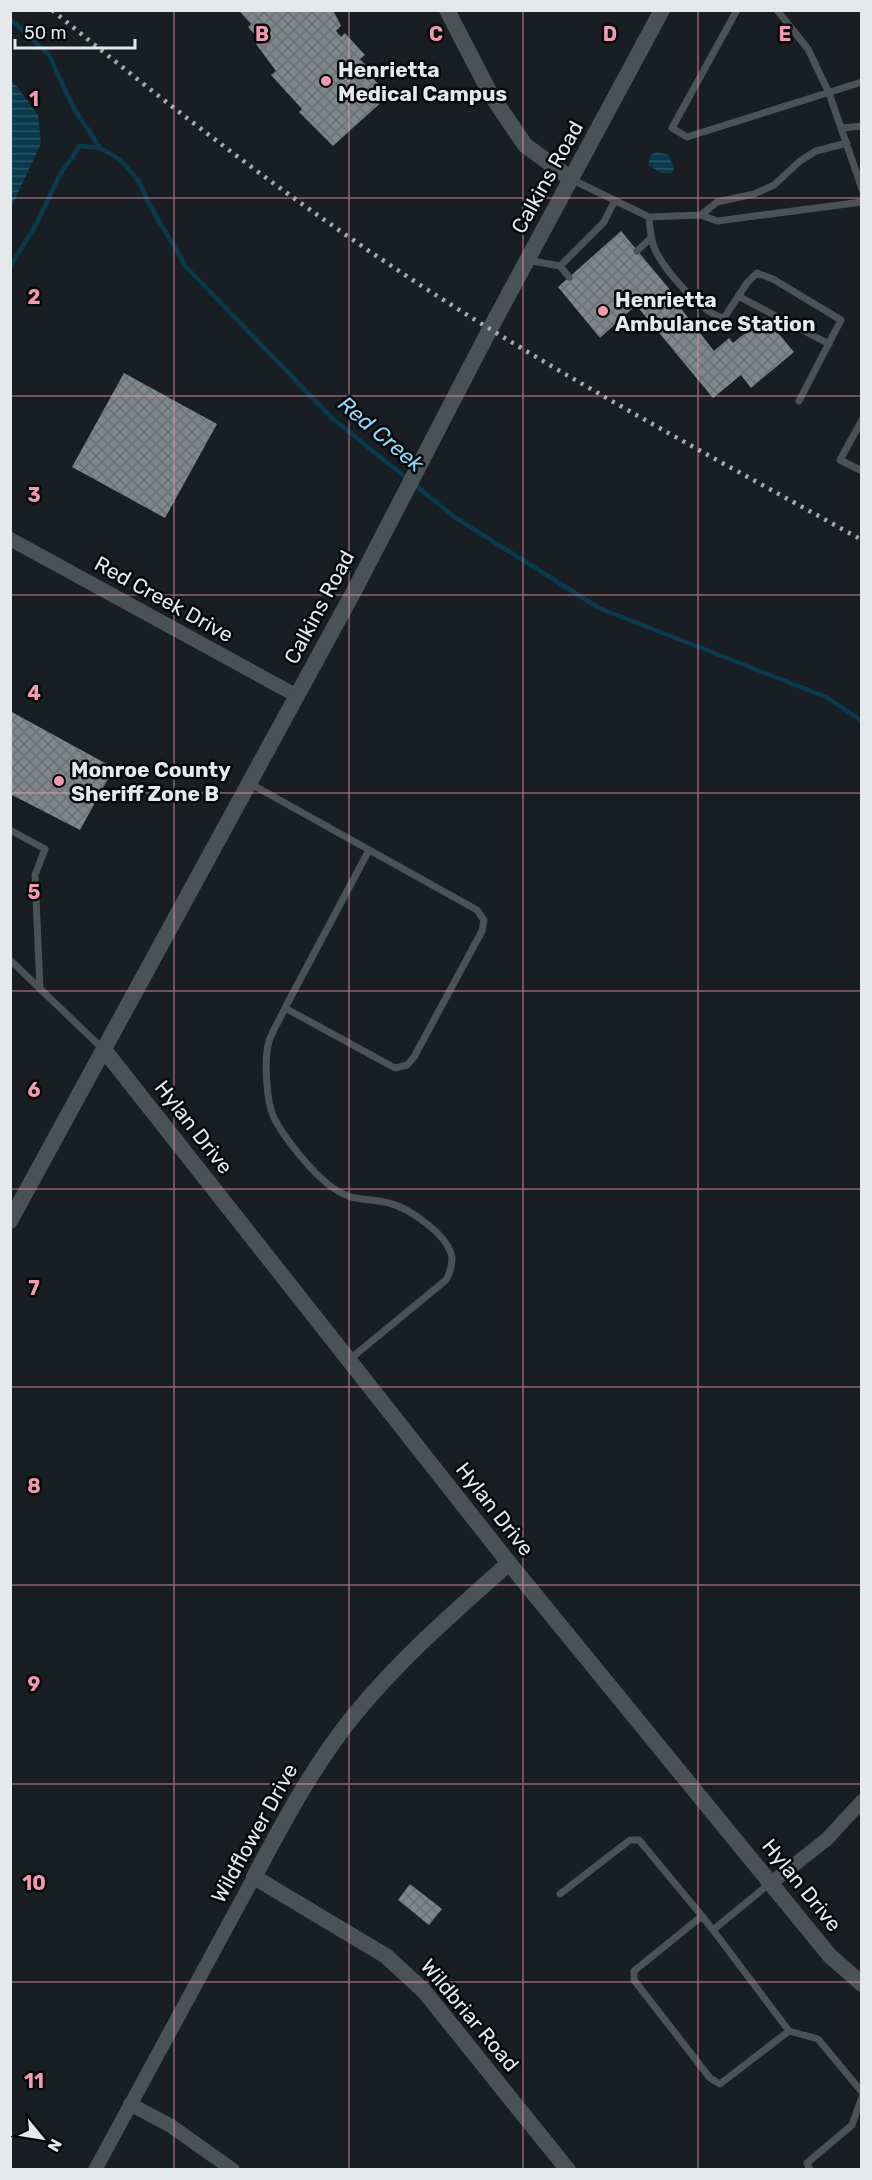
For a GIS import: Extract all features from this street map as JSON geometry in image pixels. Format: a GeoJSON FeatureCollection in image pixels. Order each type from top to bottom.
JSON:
{"type":"FeatureCollection","features":[{"type":"Feature","properties":{"kind":"main road"},"geometry":{"type":"LineString","coordinates":[[447,10],[491,95],[525,145],[571,179]]}},
{"type":"Feature","properties":{"kind":"main road","name":"Calkins Road"},"geometry":{"type":"LineString","coordinates":[[10,1221],[105,1051],[297,696],[662,10]]}},
{"type":"Feature","properties":{"kind":"main road","name":"Hylan Drive"},"geometry":{"type":"LineString","coordinates":[[105,1051],[509,1563],[830,1956],[861,1984]]}},
{"type":"Feature","properties":{"kind":"main road","name":"Wildflower Drive"},"geometry":{"type":"LineString","coordinates":[[254,1877],[308,1780],[355,1714],[421,1641],[509,1563]]}},
{"type":"Feature","properties":{"kind":"main road","name":"Wildbriar Road"},"geometry":{"type":"LineString","coordinates":[[254,1877],[402,1968],[424,1991],[568,2169]]}},
{"type":"Feature","properties":{"kind":"street","name":"Red Creek Drive"},"geometry":{"type":"LineString","coordinates":[[10,539],[297,696]]}},
{"type":"Feature","properties":{"kind":"street"},"geometry":{"type":"LineString","coordinates":[[771,1883],[827,1839],[861,1801]]}},
{"type":"Feature","properties":{"kind":"street","name":"Wildflower Drive"},"geometry":{"type":"LineString","coordinates":[[95,2169],[254,1877]]}},
{"type":"Feature","properties":{"kind":"street"},"geometry":{"type":"LineString","coordinates":[[130,2104],[171,2126],[233,2169]]}},
{"type":"Feature","properties":{"kind":"lane"},"geometry":{"type":"LineString","coordinates":[[737,10],[672,128],[687,137],[861,82]]}},
{"type":"Feature","properties":{"kind":"lane"},"geometry":{"type":"LineString","coordinates":[[777,10],[808,49],[829,93],[861,189]]}},
{"type":"Feature","properties":{"kind":"lane"},"geometry":{"type":"LineString","coordinates":[[842,128],[861,126]]}},
{"type":"Feature","properties":{"kind":"lane"},"geometry":{"type":"LineString","coordinates":[[701,215],[717,202],[754,194],[774,185],[800,161],[816,151],[847,143]]}},
{"type":"Feature","properties":{"kind":"lane"},"geometry":{"type":"LineString","coordinates":[[571,179],[614,202],[649,217],[701,215],[717,221],[861,202]]}},
{"type":"Feature","properties":{"kind":"lane"},"geometry":{"type":"LineString","coordinates":[[560,266],[604,222],[614,202]]}},
{"type":"Feature","properties":{"kind":"lane"},"geometry":{"type":"LineString","coordinates":[[649,217],[651,238],[657,255],[701,308],[723,318],[747,283],[757,273],[772,279],[841,320],[799,401]]}},
{"type":"Feature","properties":{"kind":"lane"},"geometry":{"type":"LineString","coordinates":[[637,251],[651,238]]}},
{"type":"Feature","properties":{"kind":"lane"},"geometry":{"type":"LineString","coordinates":[[527,260],[560,266],[569,277]]}},
{"type":"Feature","properties":{"kind":"lane"},"geometry":{"type":"LineString","coordinates":[[738,296],[829,344]]}},
{"type":"Feature","properties":{"kind":"lane"},"geometry":{"type":"LineString","coordinates":[[861,420],[840,460],[861,471]]}},
{"type":"Feature","properties":{"kind":"lane"},"geometry":{"type":"LineString","coordinates":[[249,783],[477,910],[484,920],[482,931],[414,1058],[407,1065],[395,1068],[285,1008]]}},
{"type":"Feature","properties":{"kind":"lane"},"geometry":{"type":"LineString","coordinates":[[10,830],[45,849],[35,875],[40,988]]}},
{"type":"Feature","properties":{"kind":"lane"},"geometry":{"type":"LineString","coordinates":[[349,1359],[446,1280],[451,1269],[452,1256],[445,1243],[430,1226],[407,1209],[388,1202],[361,1201],[333,1188],[299,1154],[274,1117],[266,1081],[269,1043],[285,1008],[369,850]]}},
{"type":"Feature","properties":{"kind":"lane"},"geometry":{"type":"LineString","coordinates":[[10,960],[105,1051]]}},
{"type":"Feature","properties":{"kind":"lane"},"geometry":{"type":"LineString","coordinates":[[560,1894],[630,1840],[639,1840],[713,1930],[789,2031],[818,2038],[861,2095],[852,2125],[807,2163],[810,2169]]}},
{"type":"Feature","properties":{"kind":"lane"},"geometry":{"type":"LineString","coordinates":[[713,1930],[771,1883]]}},
{"type":"Feature","properties":{"kind":"lane"},"geometry":{"type":"LineString","coordinates":[[702,1916],[634,1971],[634,1980],[710,2078],[720,2084],[789,2031]]}},
{"type":"Feature","properties":{"kind":"water"},"geometry":{"type":"Polygon","coordinates":[[[11,79],[38,115],[41,143],[11,208],[11,79]]]}},
{"type":"Feature","properties":{"kind":"water"},"geometry":{"type":"Polygon","coordinates":[[[656,152],[669,155],[674,168],[672,174],[661,173],[648,165],[651,155],[656,152]]]}},
{"type":"Feature","properties":{"kind":"building","name":"Henrietta Medical Campus"},"geometry":{"type":"Polygon","coordinates":[[[242,10],[333,10],[341,26],[336,31],[341,37],[345,33],[365,55],[360,59],[373,72],[370,75],[381,87],[378,89],[386,98],[333,146],[299,112],[302,109],[271,75],[276,71],[256,44],[260,40],[248,27],[251,24],[240,12],[242,10]]]}},
{"type":"Feature","properties":{"kind":"building","name":"Henrietta Ambulance Station"},"geometry":{"type":"Polygon","coordinates":[[[621,231],[671,291],[669,293],[714,351],[729,338],[733,343],[765,317],[794,352],[751,388],[741,375],[713,398],[636,305],[600,338],[558,287],[621,231]]]}},
{"type":"Feature","properties":{"kind":"building"},"geometry":{"type":"Polygon","coordinates":[[[124,373],[217,424],[165,518],[72,467],[124,373]]]}},
{"type":"Feature","properties":{"kind":"building","name":"Monroe County Sheriff Zone B"},"geometry":{"type":"Polygon","coordinates":[[[10,711],[114,768],[80,830],[10,794],[10,711]]]}},
{"type":"Feature","properties":{"kind":"building"},"geometry":{"type":"Polygon","coordinates":[[[410,1884],[442,1909],[429,1925],[398,1900],[410,1884]]]}},
{"type":"Feature","properties":{"kind":"waterway"},"geometry":{"type":"LineString","coordinates":[[10,19],[49,55],[73,107],[100,148]]}},
{"type":"Feature","properties":{"kind":"waterway","name":"Red Creek"},"geometry":{"type":"LineString","coordinates":[[10,267],[38,221],[59,176],[80,146],[100,148],[121,160],[139,182],[149,204],[187,268],[333,419],[456,518],[599,608],[826,697],[862,721]]}},
{"type":"Feature","properties":{"kind":"railway"},"geometry":{"type":"LineString","coordinates":[[52,10],[224,146],[312,211],[402,273],[572,378],[862,540]]}},
{"type":"Feature","properties":{"kind":"place","name":"Henrietta Medical Campus"},"geometry":{"type":"Point","coordinates":[326,81]}},
{"type":"Feature","properties":{"kind":"place","name":"Henrietta Ambulance Station"},"geometry":{"type":"Point","coordinates":[603,311]}},
{"type":"Feature","properties":{"kind":"place","name":"Monroe County Sheriff Zone B"},"geometry":{"type":"Point","coordinates":[59,781]}}]}
